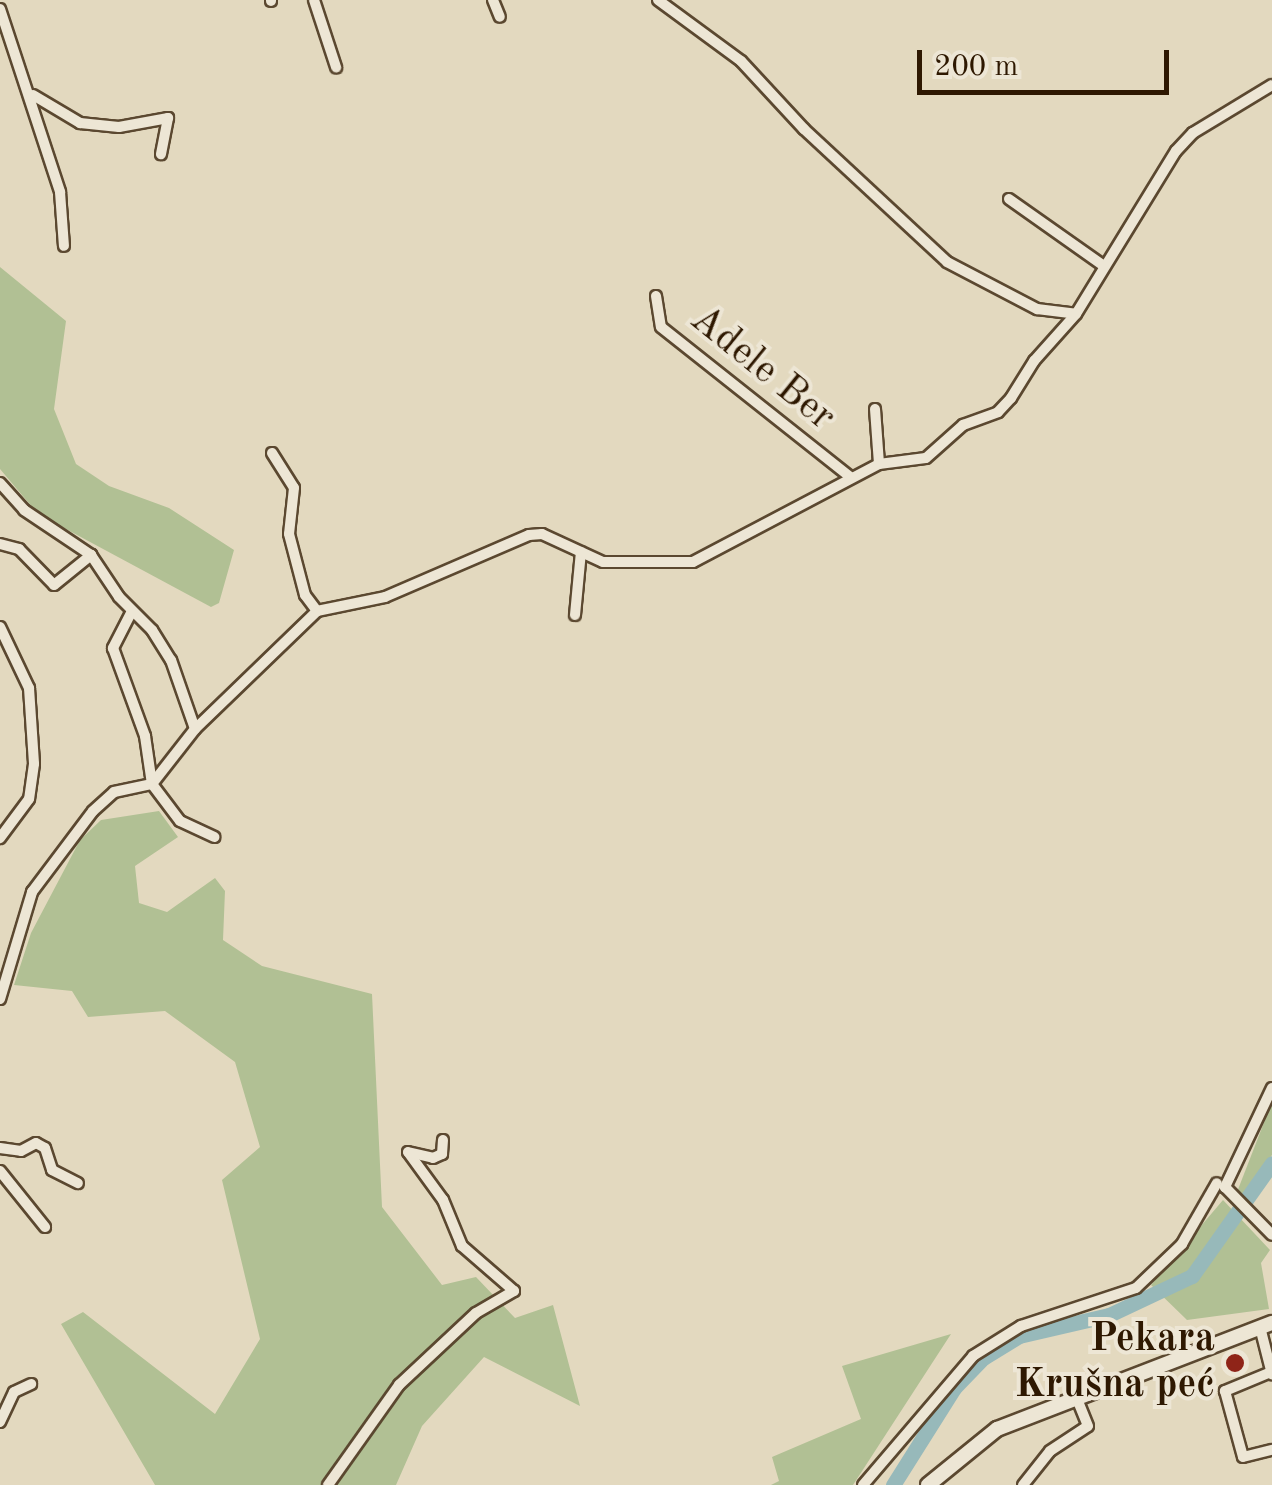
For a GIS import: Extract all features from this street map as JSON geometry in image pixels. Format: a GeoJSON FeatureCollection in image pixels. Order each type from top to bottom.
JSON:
{"type":"FeatureCollection","features":[{"type":"Feature","properties":{"kind":"main road"},"geometry":{"type":"LineString","coordinates":[[928,1485],[997,1429],[1076,1395],[1266,1325]]}},
{"type":"Feature","properties":{"kind":"street"},"geometry":{"type":"LineString","coordinates":[[314,0],[336,66]]}},
{"type":"Feature","properties":{"kind":"street"},"geometry":{"type":"LineString","coordinates":[[493,0],[500,17]]}},
{"type":"Feature","properties":{"kind":"street"},"geometry":{"type":"LineString","coordinates":[[658,0],[741,61],[832,154],[947,262],[1022,303],[1076,314]]}},
{"type":"Feature","properties":{"kind":"street"},"geometry":{"type":"LineString","coordinates":[[0,8],[32,94],[60,192],[64,246]]}},
{"type":"Feature","properties":{"kind":"street","name":"Adele Ber"},"geometry":{"type":"LineString","coordinates":[[317,610],[385,596],[529,535],[632,566],[693,562],[879,464],[926,458],[963,425],[998,412],[1076,314],[1184,142],[1272,86]]}},
{"type":"Feature","properties":{"kind":"street"},"geometry":{"type":"LineString","coordinates":[[32,94],[80,123],[119,126],[168,118],[162,154]]}},
{"type":"Feature","properties":{"kind":"street"},"geometry":{"type":"LineString","coordinates":[[1009,199],[1104,266]]}},
{"type":"Feature","properties":{"kind":"street","name":"Adele Ber"},"geometry":{"type":"LineString","coordinates":[[656,296],[661,327],[850,477]]}},
{"type":"Feature","properties":{"kind":"street","name":"Adele Ber"},"geometry":{"type":"LineString","coordinates":[[875,409],[879,464]]}},
{"type":"Feature","properties":{"kind":"street"},"geometry":{"type":"LineString","coordinates":[[3,995],[32,892],[114,792],[152,784],[196,730],[317,610],[304,596],[289,534],[294,488],[272,453]]}},
{"type":"Feature","properties":{"kind":"street"},"geometry":{"type":"LineString","coordinates":[[0,483],[36,519],[91,555],[171,660],[196,730]]}},
{"type":"Feature","properties":{"kind":"street"},"geometry":{"type":"LineString","coordinates":[[0,544],[19,549],[54,586],[91,555]]}},
{"type":"Feature","properties":{"kind":"street"},"geometry":{"type":"LineString","coordinates":[[576,615],[581,552]]}},
{"type":"Feature","properties":{"kind":"street"},"geometry":{"type":"LineString","coordinates":[[132,612],[113,648],[145,736],[152,784],[180,822],[214,837]]}},
{"type":"Feature","properties":{"kind":"street"},"geometry":{"type":"LineString","coordinates":[[0,626],[29,688],[34,764],[29,799],[0,838]]}},
{"type":"Feature","properties":{"kind":"street"},"geometry":{"type":"LineString","coordinates":[[863,1485],[987,1346],[1022,1326],[1136,1288],[1182,1244],[1224,1187],[1272,1088]]}},
{"type":"Feature","properties":{"kind":"street"},"geometry":{"type":"LineString","coordinates":[[328,1485],[399,1385],[476,1313],[514,1291],[462,1246],[442,1200],[408,1152],[433,1158],[442,1154],[442,1140]]}},
{"type":"Feature","properties":{"kind":"street"},"geometry":{"type":"LineString","coordinates":[[0,1148],[21,1151],[36,1143],[46,1148],[52,1170],[78,1183]]}},
{"type":"Feature","properties":{"kind":"street"},"geometry":{"type":"LineString","coordinates":[[0,1171],[45,1227]]}},
{"type":"Feature","properties":{"kind":"street"},"geometry":{"type":"LineString","coordinates":[[1224,1187],[1256,1214],[1272,1235]]}},
{"type":"Feature","properties":{"kind":"street"},"geometry":{"type":"LineString","coordinates":[[1266,1325],[1272,1373],[1224,1391],[1243,1457],[1272,1450]]}},
{"type":"Feature","properties":{"kind":"street"},"geometry":{"type":"LineString","coordinates":[[0,1422],[14,1392],[31,1384]]}},
{"type":"Feature","properties":{"kind":"street"},"geometry":{"type":"LineString","coordinates":[[1023,1485],[1050,1451],[1088,1426],[1076,1395]]}},
{"type":"Feature","properties":{"kind":"green space"},"geometry":{"type":"Polygon","coordinates":[[[0,267],[66,321],[54,409],[76,464],[109,486],[169,508],[234,550],[219,603],[211,607],[38,514],[0,469],[0,267]]]}},
{"type":"Feature","properties":{"kind":"green space"},"geometry":{"type":"Polygon","coordinates":[[[159,811],[178,837],[135,866],[139,903],[167,912],[215,878],[225,891],[223,940],[262,966],[372,994],[382,1207],[442,1285],[476,1277],[515,1318],[553,1305],[580,1406],[484,1357],[422,1426],[396,1485],[155,1485],[61,1324],[83,1312],[215,1414],[260,1339],[222,1180],[260,1147],[235,1062],[165,1011],[88,1017],[72,991],[14,985],[31,933],[80,840],[101,820],[159,811]]]}},
{"type":"Feature","properties":{"kind":"green space"},"geometry":{"type":"Polygon","coordinates":[[[1272,1102],[1272,1155],[1243,1195],[1237,1192],[1272,1102]]]}},
{"type":"Feature","properties":{"kind":"green space"},"geometry":{"type":"Polygon","coordinates":[[[1223,1200],[1270,1250],[1261,1263],[1269,1309],[1187,1320],[1151,1285],[1223,1200]]]}},
{"type":"Feature","properties":{"kind":"green space"},"geometry":{"type":"Polygon","coordinates":[[[951,1334],[853,1485],[771,1485],[779,1481],[772,1457],[861,1419],[842,1366],[951,1334]]]}},
{"type":"Feature","properties":{"kind":"waterway"},"geometry":{"type":"LineString","coordinates":[[893,1485],[954,1388],[983,1358],[1019,1336],[1109,1315],[1192,1276],[1272,1163]]}},
{"type":"Feature","properties":{"kind":"place","name":"Pekara Krušna peć"},"geometry":{"type":"Point","coordinates":[1235,1363]}}]}
